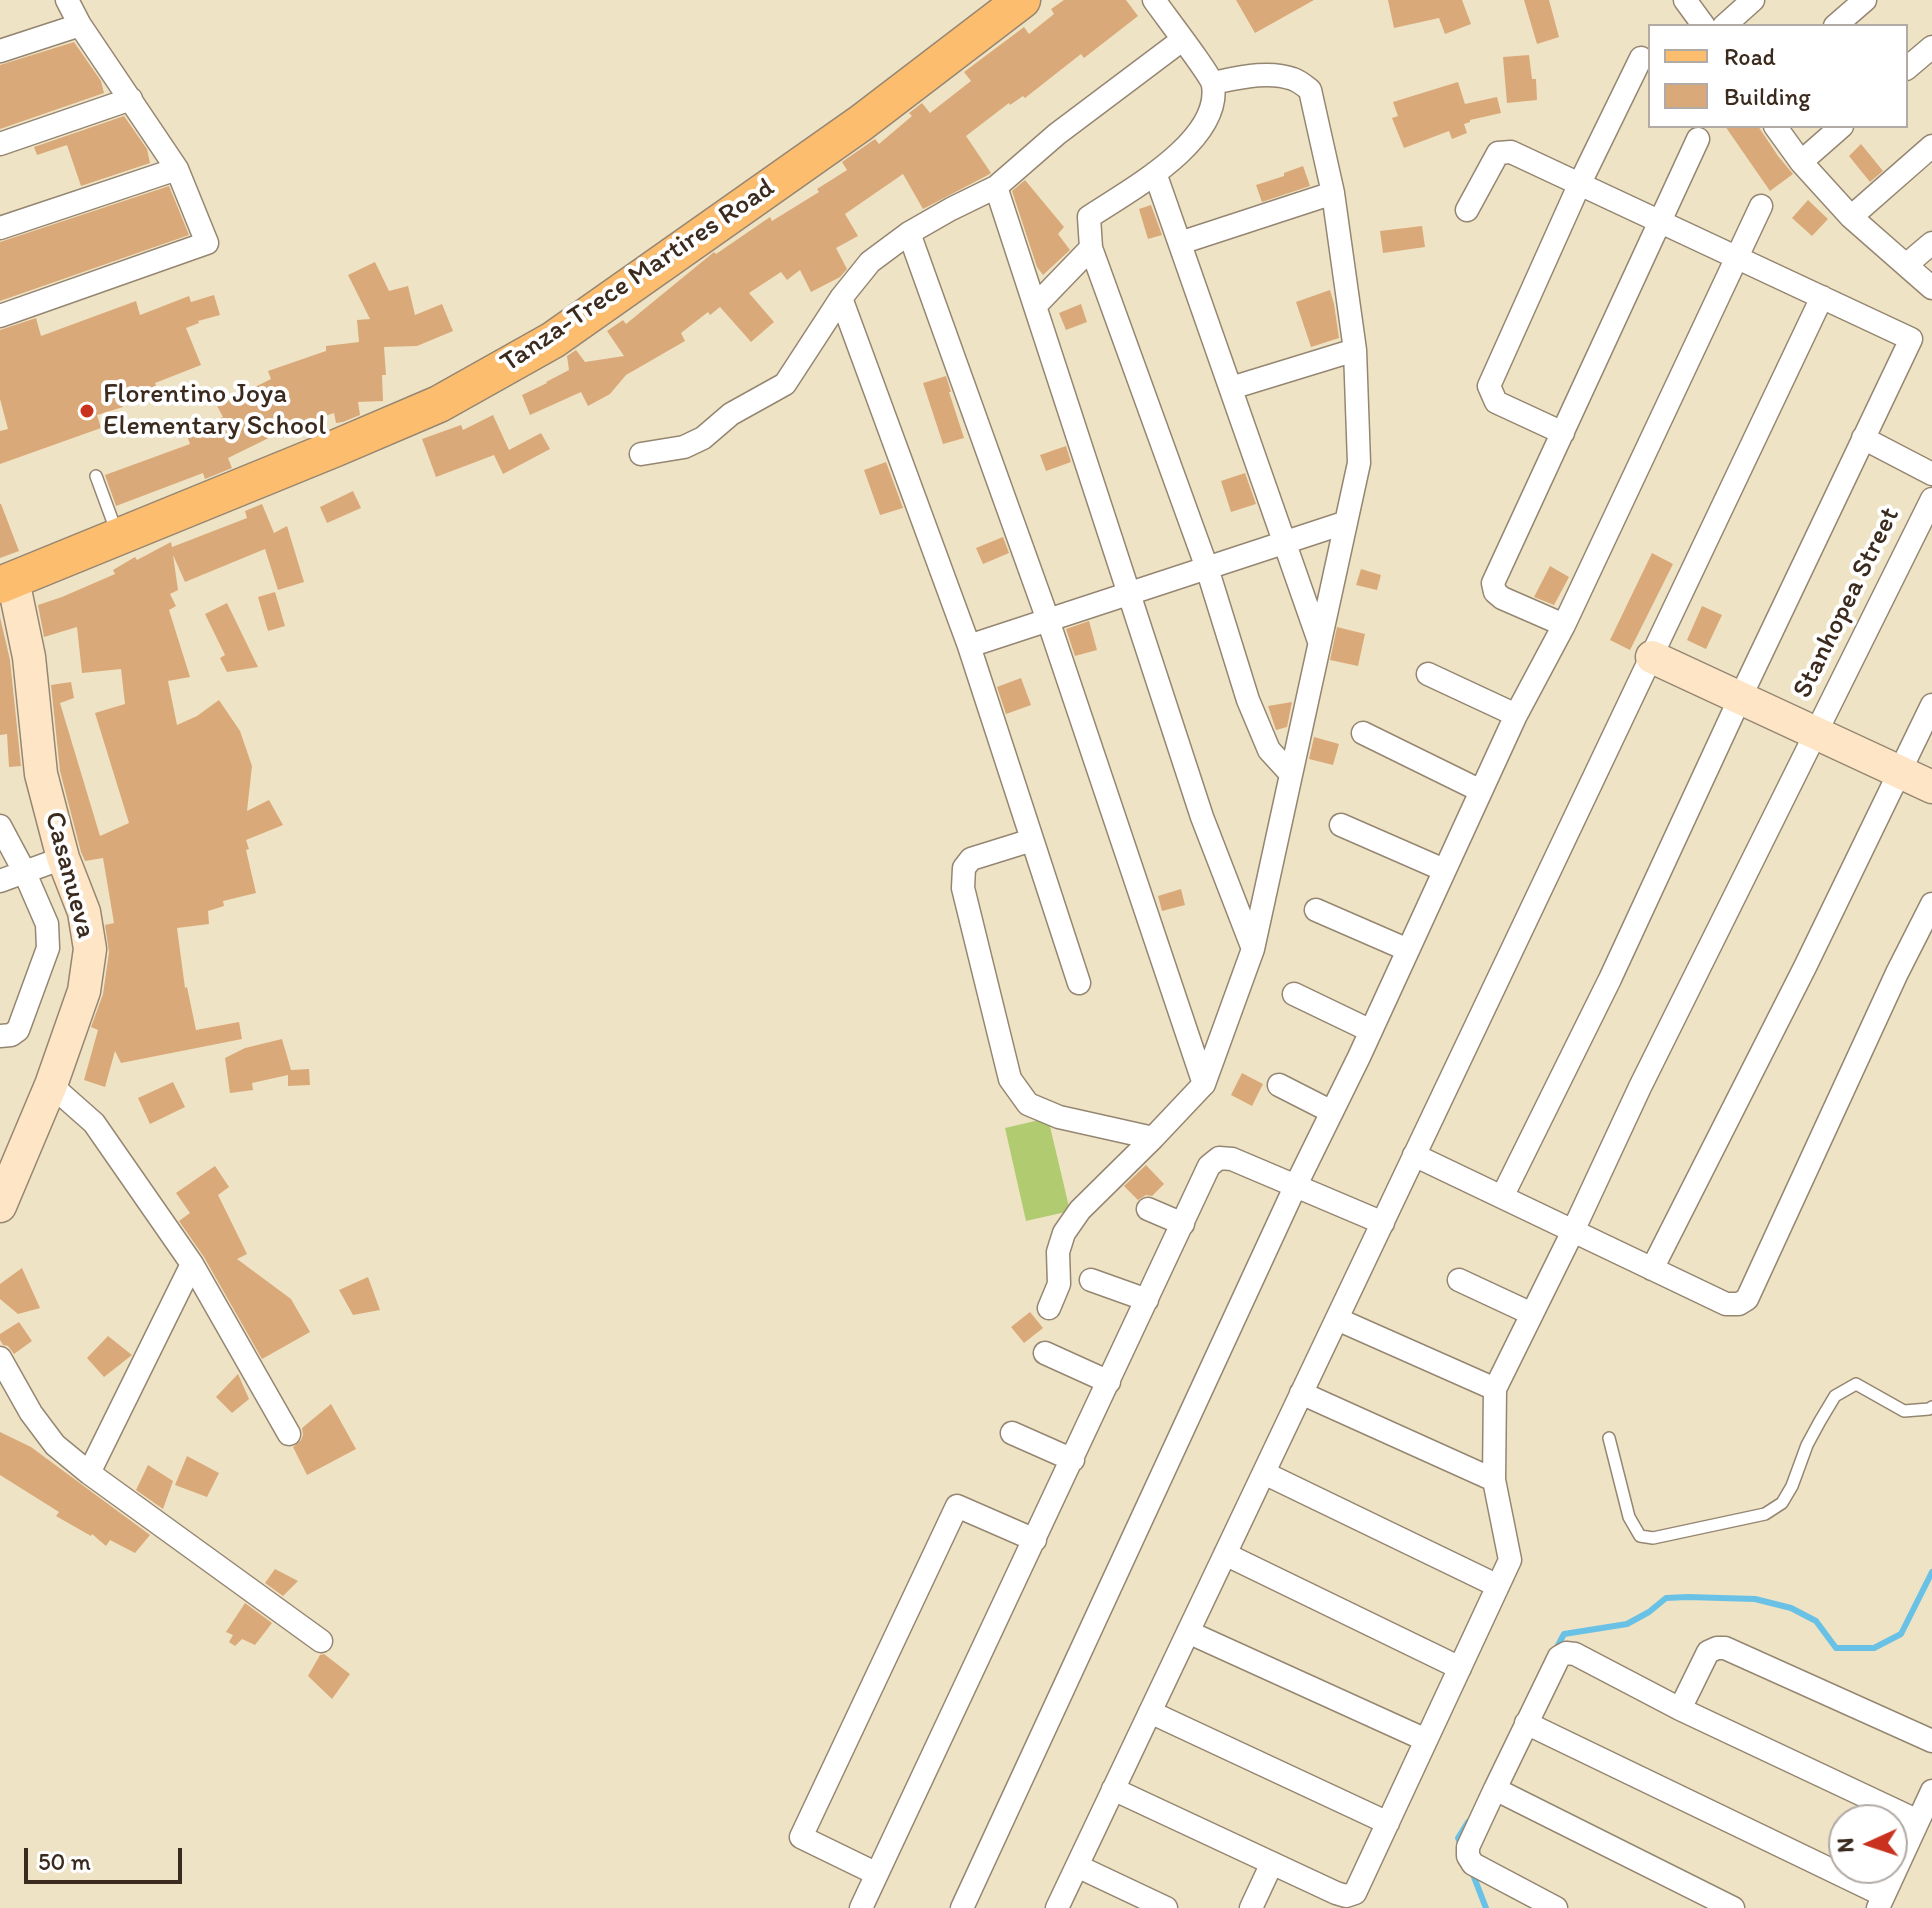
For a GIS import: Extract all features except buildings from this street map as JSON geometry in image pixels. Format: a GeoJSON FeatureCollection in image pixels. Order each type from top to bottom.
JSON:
{"type":"FeatureCollection","features":[{"type":"Feature","properties":{"kind":"main road","name":"Tanza-Trece Martires Road"},"geometry":{"type":"LineString","coordinates":[[7,582],[439,404],[553,340],[861,123],[1022,0]]}},
{"type":"Feature","properties":{"kind":"street"},"geometry":{"type":"LineString","coordinates":[[0,316],[207,243],[177,169],[80,25],[67,0]]}},
{"type":"Feature","properties":{"kind":"street"},"geometry":{"type":"LineString","coordinates":[[1154,0],[1213,83],[1212,106],[1205,124],[1193,140],[1155,173],[1089,217],[1091,248],[1207,568],[1248,700],[1269,750],[1291,774]]}},
{"type":"Feature","properties":{"kind":"street"},"geometry":{"type":"LineString","coordinates":[[1685,0],[1703,24]]}},
{"type":"Feature","properties":{"kind":"street"},"geometry":{"type":"LineString","coordinates":[[1726,24],[1753,0]]}},
{"type":"Feature","properties":{"kind":"street"},"geometry":{"type":"LineString","coordinates":[[1837,24],[1865,0]]}},
{"type":"Feature","properties":{"kind":"street"},"geometry":{"type":"LineString","coordinates":[[0,51],[80,25]]}},
{"type":"Feature","properties":{"kind":"street"},"geometry":{"type":"LineString","coordinates":[[641,454],[693,443],[731,414],[785,384],[841,298],[870,262],[909,233],[996,187],[1057,134],[1182,40]]}},
{"type":"Feature","properties":{"kind":"street"},"geometry":{"type":"LineString","coordinates":[[1908,67],[1932,47]]}},
{"type":"Feature","properties":{"kind":"street"},"geometry":{"type":"LineString","coordinates":[[1563,433],[1496,402],[1489,386],[1580,183],[1641,58]]}},
{"type":"Feature","properties":{"kind":"street"},"geometry":{"type":"LineString","coordinates":[[1049,1308],[1059,1284],[1058,1252],[1064,1233],[1080,1210],[1204,1084],[1253,949],[1359,463],[1355,350],[1333,193],[1310,90],[1294,80],[1275,76],[1246,76],[1213,83]]}},
{"type":"Feature","properties":{"kind":"street"},"geometry":{"type":"LineString","coordinates":[[0,144],[131,99]]}},
{"type":"Feature","properties":{"kind":"street"},"geometry":{"type":"LineString","coordinates":[[1776,128],[1801,162],[1851,217],[1932,288]]}},
{"type":"Feature","properties":{"kind":"street"},"geometry":{"type":"LineString","coordinates":[[1801,162],[1840,128]]}},
{"type":"Feature","properties":{"kind":"street"},"geometry":{"type":"LineString","coordinates":[[1564,625],[1502,598],[1495,592],[1493,583],[1698,139]]}},
{"type":"Feature","properties":{"kind":"street"},"geometry":{"type":"LineString","coordinates":[[1851,217],[1932,146]]}},
{"type":"Feature","properties":{"kind":"street"},"geometry":{"type":"LineString","coordinates":[[1467,210],[1498,153],[1511,152],[1911,339],[1610,979],[1502,1197]]}},
{"type":"Feature","properties":{"kind":"street"},"geometry":{"type":"LineString","coordinates":[[0,228],[177,169]]}},
{"type":"Feature","properties":{"kind":"street"},"geometry":{"type":"LineString","coordinates":[[1155,173],[1319,642]]}},
{"type":"Feature","properties":{"kind":"street"},"geometry":{"type":"LineString","coordinates":[[996,187],[1202,817],[1253,949]]}},
{"type":"Feature","properties":{"kind":"street"},"geometry":{"type":"LineString","coordinates":[[1180,243],[1333,193]]}},
{"type":"Feature","properties":{"kind":"street"},"geometry":{"type":"LineString","coordinates":[[962,1908],[1516,715],[1564,625],[1761,206]]}},
{"type":"Feature","properties":{"kind":"street"},"geometry":{"type":"LineString","coordinates":[[909,233],[1048,620],[1204,1084]]}},
{"type":"Feature","properties":{"kind":"street"},"geometry":{"type":"LineString","coordinates":[[1906,265],[1932,243]]}},
{"type":"Feature","properties":{"kind":"street"},"geometry":{"type":"LineString","coordinates":[[1035,306],[1091,248]]}},
{"type":"Feature","properties":{"kind":"street"},"geometry":{"type":"LineString","coordinates":[[1057,1908],[1822,297]]}},
{"type":"Feature","properties":{"kind":"street"},"geometry":{"type":"LineString","coordinates":[[841,298],[969,646],[1079,983]]}},
{"type":"Feature","properties":{"kind":"street"},"geometry":{"type":"LineString","coordinates":[[1231,388],[1355,350]]}},
{"type":"Feature","properties":{"kind":"street"},"geometry":{"type":"LineString","coordinates":[[1863,438],[1932,474]]}},
{"type":"Feature","properties":{"kind":"street","name":"Stanhopea Street"},"geometry":{"type":"LineString","coordinates":[[1495,1389],[1640,1087],[1932,499]]}},
{"type":"Feature","properties":{"kind":"street"},"geometry":{"type":"LineString","coordinates":[[969,646],[1344,523]]}},
{"type":"Feature","properties":{"kind":"street","name":"Casanueva"},"geometry":{"type":"LineString","coordinates":[[0,1206],[51,1085],[84,991],[90,949],[84,912],[63,858],[41,774],[29,657],[7,582]]}},
{"type":"Feature","properties":{"kind":"street"},"geometry":{"type":"LineString","coordinates":[[1652,657],[1932,787]]}},
{"type":"Feature","properties":{"kind":"street"},"geometry":{"type":"LineString","coordinates":[[1428,674],[1516,715]]}},
{"type":"Feature","properties":{"kind":"street"},"geometry":{"type":"LineString","coordinates":[[1652,1269],[1798,981],[1932,705]]}},
{"type":"Feature","properties":{"kind":"street"},"geometry":{"type":"LineString","coordinates":[[1363,733],[1481,791]]}},
{"type":"Feature","properties":{"kind":"street"},"geometry":{"type":"LineString","coordinates":[[1341,825],[1444,870]]}},
{"type":"Feature","properties":{"kind":"street"},"geometry":{"type":"LineString","coordinates":[[0,826],[47,924],[48,948],[18,1030],[11,1035],[0,1036]]}},
{"type":"Feature","properties":{"kind":"street"},"geometry":{"type":"LineString","coordinates":[[1032,840],[971,859],[964,868],[963,888],[1010,1079],[1028,1104],[1059,1117],[1153,1138]]}},
{"type":"Feature","properties":{"kind":"street"},"geometry":{"type":"LineString","coordinates":[[0,881],[63,858]]}},
{"type":"Feature","properties":{"kind":"street"},"geometry":{"type":"LineString","coordinates":[[1414,1155],[1726,1304],[1739,1304],[1747,1299],[1897,973],[1932,904]]}},
{"type":"Feature","properties":{"kind":"street"},"geometry":{"type":"LineString","coordinates":[[1316,910],[1408,950]]}},
{"type":"Feature","properties":{"kind":"street"},"geometry":{"type":"LineString","coordinates":[[1294,994],[1371,1031]]}},
{"type":"Feature","properties":{"kind":"street"},"geometry":{"type":"LineString","coordinates":[[51,1085],[94,1123],[192,1264],[289,1434]]}},
{"type":"Feature","properties":{"kind":"street"},"geometry":{"type":"LineString","coordinates":[[1279,1085],[1332,1112]]}},
{"type":"Feature","properties":{"kind":"street"},"geometry":{"type":"LineString","coordinates":[[861,1908],[1209,1166],[1219,1158],[1232,1159],[1383,1223]]}},
{"type":"Feature","properties":{"kind":"street"},"geometry":{"type":"LineString","coordinates":[[1148,1209],[1183,1224]]}},
{"type":"Feature","properties":{"kind":"street"},"geometry":{"type":"LineString","coordinates":[[89,1473],[192,1264]]}},
{"type":"Feature","properties":{"kind":"street"},"geometry":{"type":"LineString","coordinates":[[1091,1280],[1147,1300]]}},
{"type":"Feature","properties":{"kind":"street"},"geometry":{"type":"LineString","coordinates":[[1459,1280],[1532,1314]]}},
{"type":"Feature","properties":{"kind":"street"},"geometry":{"type":"LineString","coordinates":[[1113,1789],[1336,1893],[1346,1896],[1355,1893],[1510,1560],[1494,1480],[1495,1389],[1337,1319]]}},
{"type":"Feature","properties":{"kind":"street"},"geometry":{"type":"LineString","coordinates":[[1045,1353],[1109,1382]]}},
{"type":"Feature","properties":{"kind":"street"},"geometry":{"type":"LineString","coordinates":[[0,1358],[31,1413],[55,1445],[321,1641]]}},
{"type":"Feature","properties":{"kind":"street"},"geometry":{"type":"LineString","coordinates":[[1301,1393],[1494,1480]]}},
{"type":"Feature","properties":{"kind":"street"},"geometry":{"type":"LineString","coordinates":[[1012,1433],[1073,1460]]}},
{"type":"Feature","properties":{"kind":"street"},"geometry":{"type":"LineString","coordinates":[[1264,1473],[1498,1586]]}},
{"type":"Feature","properties":{"kind":"street"},"geometry":{"type":"LineString","coordinates":[[877,1874],[801,1837],[957,1506],[1035,1540]]}},
{"type":"Feature","properties":{"kind":"street"},"geometry":{"type":"LineString","coordinates":[[1225,1554],[1460,1668]]}},
{"type":"Feature","properties":{"kind":"street"},"geometry":{"type":"LineString","coordinates":[[1188,1632],[1426,1740]]}},
{"type":"Feature","properties":{"kind":"street"},"geometry":{"type":"LineString","coordinates":[[1680,1709],[1708,1652],[1725,1648],[1932,1741]]}},
{"type":"Feature","properties":{"kind":"street"},"geometry":{"type":"LineString","coordinates":[[1556,1908],[1473,1864],[1468,1856],[1468,1847],[1559,1657],[1566,1653],[1575,1654],[1680,1709],[1918,1821]]}},
{"type":"Feature","properties":{"kind":"street"},"geometry":{"type":"LineString","coordinates":[[1150,1712],[1388,1823]]}},
{"type":"Feature","properties":{"kind":"street"},"geometry":{"type":"LineString","coordinates":[[1526,1723],[1880,1902],[1932,1791]]}},
{"type":"Feature","properties":{"kind":"street"},"geometry":{"type":"LineString","coordinates":[[1495,1789],[1733,1908]]}},
{"type":"Feature","properties":{"kind":"street"},"geometry":{"type":"LineString","coordinates":[[1251,1908],[1272,1863]]}},
{"type":"Feature","properties":{"kind":"street"},"geometry":{"type":"LineString","coordinates":[[1077,1866],[1166,1908]]}},
{"type":"Feature","properties":{"kind":"lane"},"geometry":{"type":"LineString","coordinates":[[96,476],[119,537]]}},
{"type":"Feature","properties":{"kind":"lane"},"geometry":{"type":"LineString","coordinates":[[1609,1438],[1629,1517],[1640,1536],[1653,1538],[1765,1514],[1782,1503],[1792,1486],[1807,1445],[1835,1396],[1856,1384],[1904,1411],[1932,1407]]}},
{"type":"Feature","properties":{"kind":"green space"},"geometry":{"type":"Polygon","coordinates":[[[1048,1118],[1070,1211],[1026,1221],[1005,1128],[1048,1118]]]}},
{"type":"Feature","properties":{"kind":"waterway"},"geometry":{"type":"LineString","coordinates":[[1555,1651],[1564,1634],[1627,1624],[1666,1598],[1688,1597],[1755,1599],[1791,1608],[1816,1621],[1836,1648],[1874,1648],[1901,1634],[1932,1572]]}},
{"type":"Feature","properties":{"kind":"waterway"},"geometry":{"type":"LineString","coordinates":[[1462,1847],[1458,1838],[1468,1822]]}},
{"type":"Feature","properties":{"kind":"waterway"},"geometry":{"type":"LineString","coordinates":[[1472,1872],[1486,1908]]}},
{"type":"Feature","properties":{"kind":"place","name":"Florentino Joya Elementary School"},"geometry":{"type":"Point","coordinates":[87,411]}}]}
